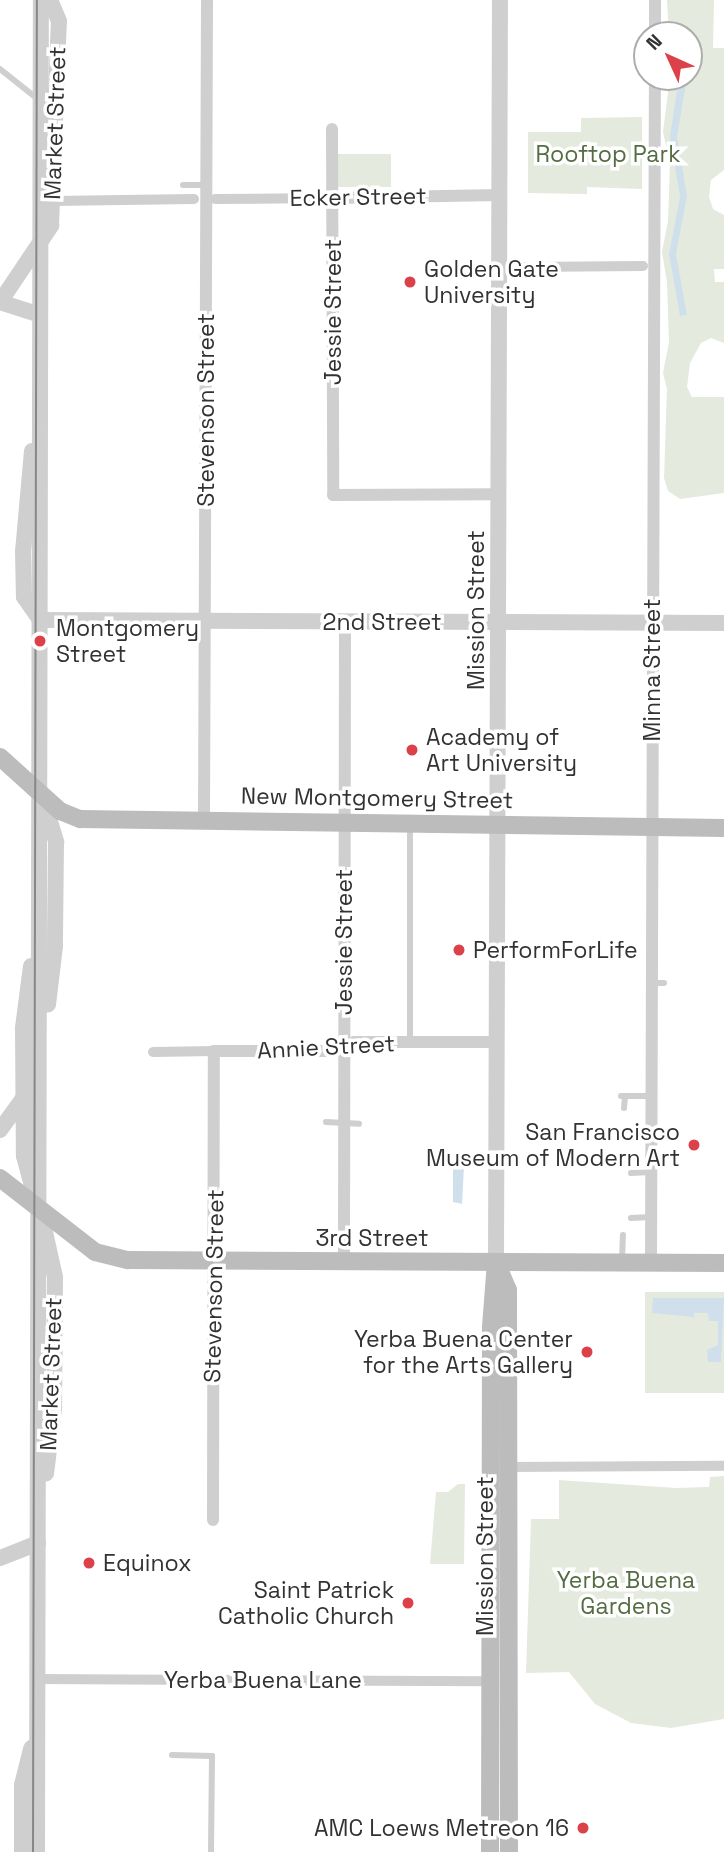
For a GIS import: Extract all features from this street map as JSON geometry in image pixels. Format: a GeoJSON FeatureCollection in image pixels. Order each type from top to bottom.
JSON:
{"type":"FeatureCollection","features":[{"type":"Feature","properties":{"kind":"main road"},"geometry":{"type":"LineString","coordinates":[[0,757],[40,790]]}},
{"type":"Feature","properties":{"kind":"main road","name":"New Montgomery Street"},"geometry":{"type":"LineString","coordinates":[[40,790],[69,817],[724,828]]}},
{"type":"Feature","properties":{"kind":"main road","name":"3rd Street"},"geometry":{"type":"LineString","coordinates":[[0,1178],[104,1256],[216,1263],[724,1263]]}},
{"type":"Feature","properties":{"kind":"main road","name":"Mission Street"},"geometry":{"type":"LineString","coordinates":[[496,1262],[508,1290],[509,1852]]}},
{"type":"Feature","properties":{"kind":"main road","name":"Mission Street"},"geometry":{"type":"LineString","coordinates":[[490,1852],[492,1289],[496,1262]]}},
{"type":"Feature","properties":{"kind":"street","name":"Market Street"},"geometry":{"type":"LineString","coordinates":[[37,1852],[41,0]]}},
{"type":"Feature","properties":{"kind":"street","name":"Market Street"},"geometry":{"type":"LineString","coordinates":[[41,246],[51,226],[59,21],[50,0]]}},
{"type":"Feature","properties":{"kind":"street","name":"Stevenson Street"},"geometry":{"type":"LineString","coordinates":[[204,821],[207,0]]}},
{"type":"Feature","properties":{"kind":"street","name":"Mission Street"},"geometry":{"type":"LineString","coordinates":[[496,1262],[500,824],[500,0]]}},
{"type":"Feature","properties":{"kind":"street"},"geometry":{"type":"LineString","coordinates":[[655,0],[655,21]]}},
{"type":"Feature","properties":{"kind":"street","name":"Minna Street"},"geometry":{"type":"LineString","coordinates":[[651,1262],[651,1096],[658,978],[652,827],[655,91]]}},
{"type":"Feature","properties":{"kind":"street","name":"Jessie Street"},"geometry":{"type":"LineString","coordinates":[[332,129],[333,495],[500,494]]}},
{"type":"Feature","properties":{"kind":"street","name":"Ecker Street"},"geometry":{"type":"LineString","coordinates":[[215,199],[500,195]]}},
{"type":"Feature","properties":{"kind":"street"},"geometry":{"type":"LineString","coordinates":[[52,201],[194,199]]}},
{"type":"Feature","properties":{"kind":"street"},"geometry":{"type":"LineString","coordinates":[[40,315],[0,302],[41,246]]}},
{"type":"Feature","properties":{"kind":"street"},"geometry":{"type":"LineString","coordinates":[[524,267],[643,266]]}},
{"type":"Feature","properties":{"kind":"street","name":"2nd Street"},"geometry":{"type":"LineString","coordinates":[[40,620],[724,623]]}},
{"type":"Feature","properties":{"kind":"street","name":"Jessie Street"},"geometry":{"type":"LineString","coordinates":[[344,1262],[345,621]]}},
{"type":"Feature","properties":{"kind":"street","name":"Market Street"},"geometry":{"type":"LineString","coordinates":[[39,1076],[55,946],[56,842],[40,790]]}},
{"type":"Feature","properties":{"kind":"street","name":"Market Street"},"geometry":{"type":"LineString","coordinates":[[38,1206],[24,1156],[23,1028],[39,901]]}},
{"type":"Feature","properties":{"kind":"street","name":"Annie Street"},"geometry":{"type":"LineString","coordinates":[[153,1052],[335,1051],[354,1042],[498,1042]]}},
{"type":"Feature","properties":{"kind":"street","name":"Stevenson Street"},"geometry":{"type":"LineString","coordinates":[[213,1520],[219,1121],[214,1051]]}},
{"type":"Feature","properties":{"kind":"street"},"geometry":{"type":"LineString","coordinates":[[0,1130],[23,1098]]}},
{"type":"Feature","properties":{"kind":"street"},"geometry":{"type":"LineString","coordinates":[[509,1467],[724,1466]]}},
{"type":"Feature","properties":{"kind":"street"},"geometry":{"type":"LineString","coordinates":[[0,1558],[38,1543]]}},
{"type":"Feature","properties":{"kind":"street","name":"Yerba Buena Lane"},"geometry":{"type":"LineString","coordinates":[[37,1679],[490,1681]]}},
{"type":"Feature","properties":{"kind":"street","name":"Market Street"},"geometry":{"type":"LineString","coordinates":[[22,1852],[22,1785],[37,1722]]}},
{"type":"Feature","properties":{"kind":"lane"},"geometry":{"type":"LineString","coordinates":[[0,69],[40,101]]}},
{"type":"Feature","properties":{"kind":"lane"},"geometry":{"type":"LineString","coordinates":[[183,185],[206,185]]}},
{"type":"Feature","properties":{"kind":"lane"},"geometry":{"type":"LineString","coordinates":[[410,824],[410,1043]]}},
{"type":"Feature","properties":{"kind":"lane"},"geometry":{"type":"LineString","coordinates":[[624,1108],[623,1096],[651,1096]]}},
{"type":"Feature","properties":{"kind":"lane"},"geometry":{"type":"LineString","coordinates":[[326,1122],[359,1124]]}},
{"type":"Feature","properties":{"kind":"lane"},"geometry":{"type":"LineString","coordinates":[[631,1172],[651,1172]]}},
{"type":"Feature","properties":{"kind":"lane"},"geometry":{"type":"LineString","coordinates":[[631,1217],[651,1217]]}},
{"type":"Feature","properties":{"kind":"lane"},"geometry":{"type":"LineString","coordinates":[[622,1262],[623,1235]]}},
{"type":"Feature","properties":{"kind":"lane"},"geometry":{"type":"LineString","coordinates":[[172,1755],[212,1755],[211,1852]]}},
{"type":"Feature","properties":{"kind":"green space"},"geometry":{"type":"Polygon","coordinates":[[[667,0],[714,0],[713,48],[724,48],[724,170],[711,180],[709,197],[713,209],[724,215],[724,269],[714,269],[715,282],[724,282],[724,343],[711,338],[701,343],[690,363],[687,387],[692,397],[724,397],[724,493],[680,499],[668,491],[664,478],[667,389],[663,373],[669,342],[667,282],[662,252],[668,221],[670,164],[663,132],[668,91],[703,91],[703,21],[668,21],[667,0]]]}},
{"type":"Feature","properties":{"kind":"green space","name":"Rooftop Park"},"geometry":{"type":"Polygon","coordinates":[[[642,117],[642,189],[587,187],[587,194],[528,193],[528,132],[581,132],[581,118],[642,117]]]}},
{"type":"Feature","properties":{"kind":"green space"},"geometry":{"type":"Polygon","coordinates":[[[338,154],[391,154],[391,187],[338,187],[338,154]]]}},
{"type":"Feature","properties":{"kind":"green space"},"geometry":{"type":"Polygon","coordinates":[[[645,1292],[724,1292],[724,1393],[645,1393],[645,1292]]]}},
{"type":"Feature","properties":{"kind":"green space","name":"Yerba Buena Gardens"},"geometry":{"type":"Polygon","coordinates":[[[724,1476],[724,1719],[671,1728],[631,1723],[595,1704],[569,1672],[526,1673],[531,1519],[559,1519],[559,1480],[676,1488],[709,1487],[710,1477],[724,1476]]]}},
{"type":"Feature","properties":{"kind":"green space"},"geometry":{"type":"Polygon","coordinates":[[[458,1484],[465,1484],[464,1564],[430,1564],[436,1492],[448,1492],[458,1484]]]}},
{"type":"Feature","properties":{"kind":"water"},"geometry":{"type":"Polygon","coordinates":[[[677,91],[685,91],[677,137],[687,196],[676,254],[687,315],[680,316],[669,254],[680,197],[670,137],[677,91]]]}},
{"type":"Feature","properties":{"kind":"water"},"geometry":{"type":"Polygon","coordinates":[[[453,1166],[464,1166],[462,1204],[453,1202],[453,1166]]]}},
{"type":"Feature","properties":{"kind":"water"},"geometry":{"type":"Polygon","coordinates":[[[653,1298],[724,1298],[721,1362],[708,1362],[707,1350],[718,1345],[718,1321],[709,1321],[708,1313],[694,1313],[694,1317],[652,1313],[653,1298]]]}},
{"type":"Feature","properties":{"kind":"tram line"},"geometry":{"type":"LineString","coordinates":[[33,1852],[37,0]]}},
{"type":"Feature","properties":{"kind":"place","name":"Golden Gate University"},"geometry":{"type":"Point","coordinates":[410,282]}},
{"type":"Feature","properties":{"kind":"place","name":"Montgomery Street"},"geometry":{"type":"Point","coordinates":[40,641]}},
{"type":"Feature","properties":{"kind":"place","name":"Academy of Art University"},"geometry":{"type":"Point","coordinates":[412,750]}},
{"type":"Feature","properties":{"kind":"place","name":"PerformForLife"},"geometry":{"type":"Point","coordinates":[459,950]}},
{"type":"Feature","properties":{"kind":"place","name":"San Francisco Museum of Modern Art"},"geometry":{"type":"Point","coordinates":[694,1145]}},
{"type":"Feature","properties":{"kind":"place","name":"Yerba Buena Center for the Arts Gallery"},"geometry":{"type":"Point","coordinates":[587,1352]}},
{"type":"Feature","properties":{"kind":"place","name":"Equinox"},"geometry":{"type":"Point","coordinates":[89,1563]}},
{"type":"Feature","properties":{"kind":"place","name":"Saint Patrick Catholic Church"},"geometry":{"type":"Point","coordinates":[408,1603]}},
{"type":"Feature","properties":{"kind":"place","name":"AMC Loews Metreon 16"},"geometry":{"type":"Point","coordinates":[583,1828]}}]}
